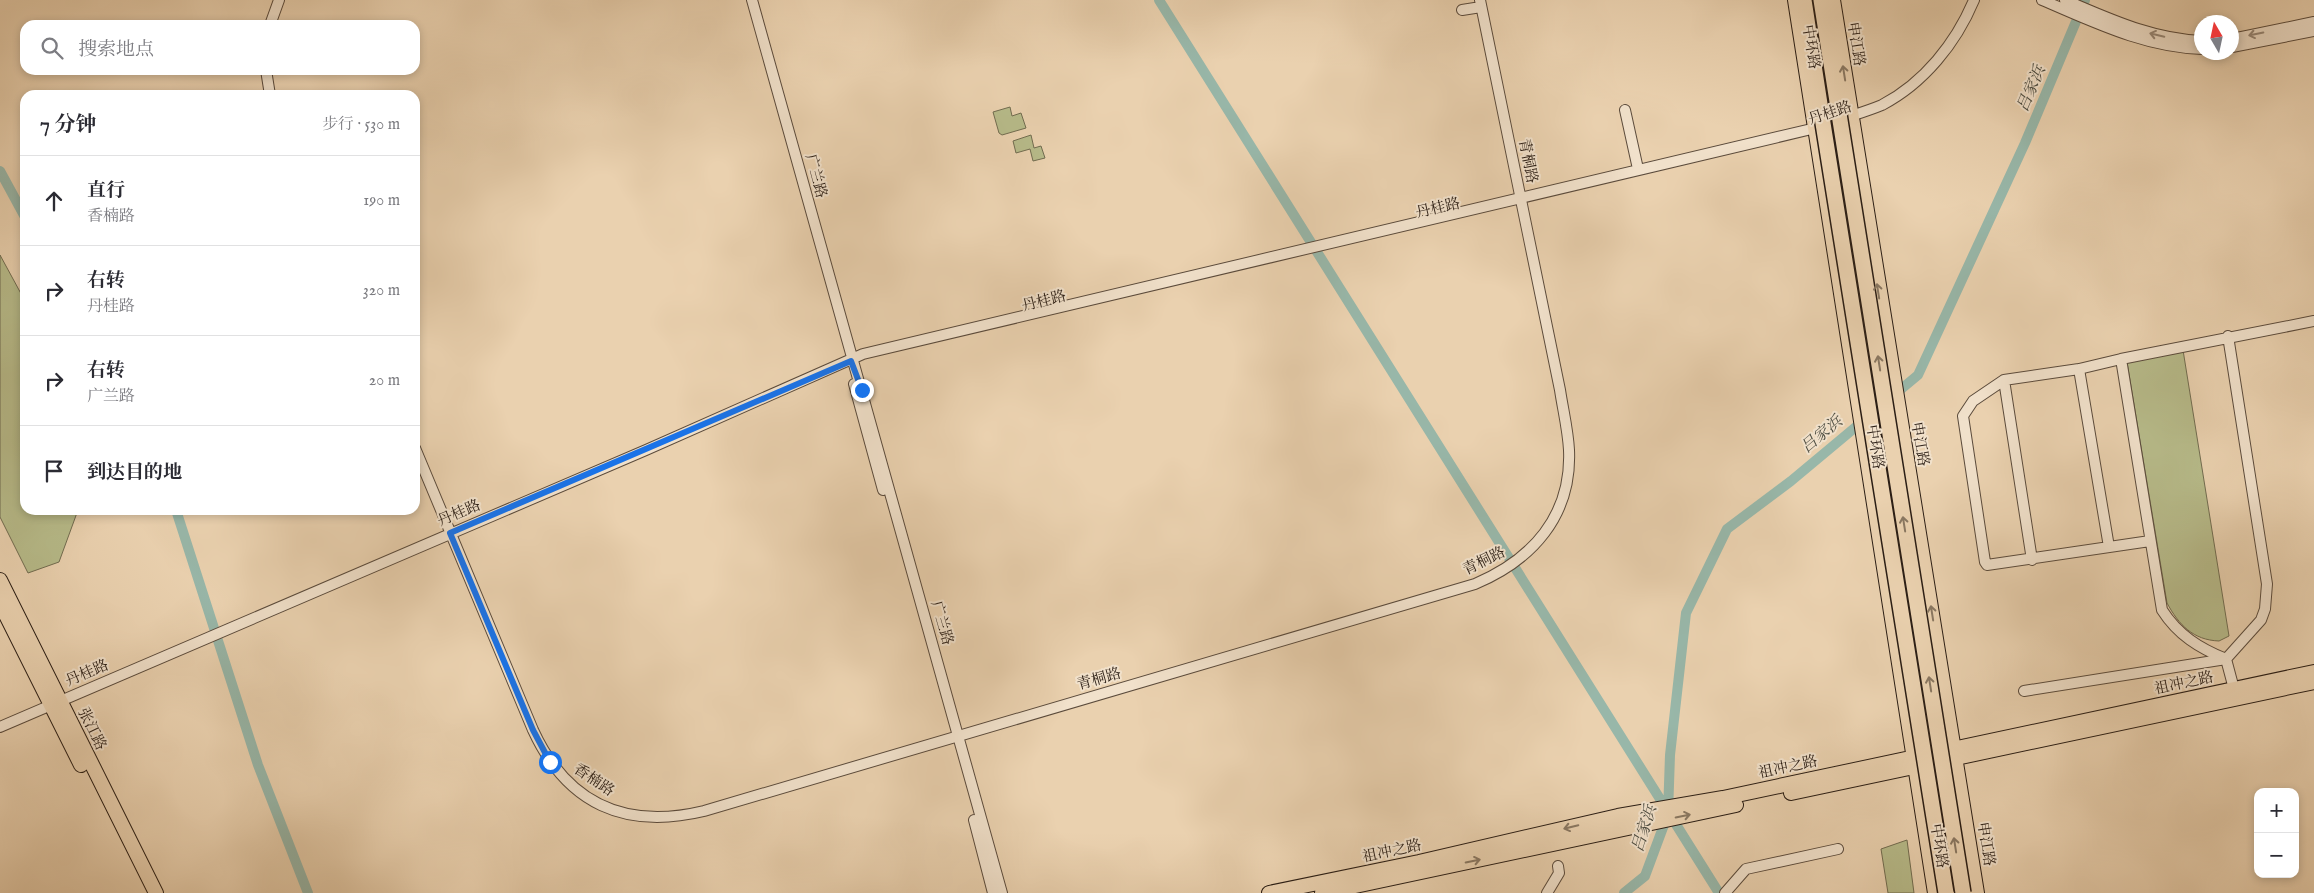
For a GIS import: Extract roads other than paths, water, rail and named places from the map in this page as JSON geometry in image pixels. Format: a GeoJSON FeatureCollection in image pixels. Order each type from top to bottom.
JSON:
{"type":"FeatureCollection","features":[{"type":"Feature","properties":{"kind":"highway"},"geometry":{"type":"LineString","coordinates":[[1797,0],[1809,31]]}},
{"type":"Feature","properties":{"kind":"highway","name":"中环路"},"geometry":{"type":"LineString","coordinates":[[1804,0],[1809,31],[1818,127],[1946,893]]}},
{"type":"Feature","properties":{"kind":"highway","name":"中环路"},"geometry":{"type":"LineString","coordinates":[[1822,0],[1963,893]]}},
{"type":"Feature","properties":{"kind":"main road"},"geometry":{"type":"LineString","coordinates":[[1797,0],[1935,893]]}},
{"type":"Feature","properties":{"kind":"main road","name":"申江路"},"geometry":{"type":"LineString","coordinates":[[1832,0],[1977,893]]}},
{"type":"Feature","properties":{"kind":"main road","name":"张江路"},"geometry":{"type":"LineString","coordinates":[[0,580],[145,893]]}},
{"type":"Feature","properties":{"kind":"main road","name":"张江路"},"geometry":{"type":"LineString","coordinates":[[0,602],[56,703],[156,893]]}},
{"type":"Feature","properties":{"kind":"main road","name":"祖冲之路"},"geometry":{"type":"LineString","coordinates":[[1955,753],[2314,672]]}},
{"type":"Feature","properties":{"kind":"main road","name":"祖冲之路"},"geometry":{"type":"LineString","coordinates":[[1269,893],[1723,803],[1915,761],[2314,682]]}},
{"type":"Feature","properties":{"kind":"main road","name":"祖冲之路"},"geometry":{"type":"LineString","coordinates":[[1322,893],[1618,823]]}},
{"type":"Feature","properties":{"kind":"street"},"geometry":{"type":"LineString","coordinates":[[272,20],[279,0]]}},
{"type":"Feature","properties":{"kind":"street","name":"广兰路"},"geometry":{"type":"LineString","coordinates":[[752,0],[851,361],[851,374],[858,402],[1002,893]]}},
{"type":"Feature","properties":{"kind":"street","name":"丹桂路"},"geometry":{"type":"LineString","coordinates":[[1851,119],[1885,103],[1915,82],[1930,68],[1954,38],[1974,0]]}},
{"type":"Feature","properties":{"kind":"street","name":"丹桂路"},"geometry":{"type":"LineString","coordinates":[[0,727],[851,361],[863,354],[1520,200],[1851,119],[1886,108],[1933,73],[1959,41],[1979,0]]}},
{"type":"Feature","properties":{"kind":"street"},"geometry":{"type":"LineString","coordinates":[[2065,0],[2157,45],[2194,48]]}},
{"type":"Feature","properties":{"kind":"street"},"geometry":{"type":"LineString","coordinates":[[2045,1],[2113,25],[2159,36],[2194,40]]}},
{"type":"Feature","properties":{"kind":"street"},"geometry":{"type":"LineString","coordinates":[[1462,10],[1480,3]]}},
{"type":"Feature","properties":{"kind":"street","name":"青桐路"},"geometry":{"type":"LineString","coordinates":[[955,737],[1474,584],[1497,575],[1526,555],[1549,527],[1559,508],[1568,472],[1569,452],[1560,390],[1480,3]]}},
{"type":"Feature","properties":{"kind":"street"},"geometry":{"type":"LineString","coordinates":[[2239,38],[2314,22]]}},
{"type":"Feature","properties":{"kind":"street"},"geometry":{"type":"LineString","coordinates":[[2239,47],[2314,31]]}},
{"type":"Feature","properties":{"kind":"street"},"geometry":{"type":"LineString","coordinates":[[267,75],[269,90]]}},
{"type":"Feature","properties":{"kind":"street"},"geometry":{"type":"LineString","coordinates":[[1625,110],[1638,169]]}},
{"type":"Feature","properties":{"kind":"street","name":"丹桂路"},"geometry":{"type":"LineString","coordinates":[[1520,200],[1638,169],[1818,127]]}},
{"type":"Feature","properties":{"kind":"street"},"geometry":{"type":"LineString","coordinates":[[2150,541],[2032,560],[1988,565],[1963,416],[1973,401],[2004,380],[2079,369],[2228,336],[2314,321]]}},
{"type":"Feature","properties":{"kind":"street"},"geometry":{"type":"LineString","coordinates":[[2024,691],[2226,658],[2262,620],[2267,595],[2267,584],[2228,336]]}},
{"type":"Feature","properties":{"kind":"street"},"geometry":{"type":"LineString","coordinates":[[2121,359],[2162,610],[2183,636],[2212,653],[2226,658]]}},
{"type":"Feature","properties":{"kind":"street"},"geometry":{"type":"LineString","coordinates":[[2079,369],[2109,547]]}},
{"type":"Feature","properties":{"kind":"street"},"geometry":{"type":"LineString","coordinates":[[2004,380],[2032,560]]}},
{"type":"Feature","properties":{"kind":"street","name":"香楠路"},"geometry":{"type":"LineString","coordinates":[[420,460],[541,747],[562,777],[591,800],[608,808],[644,818],[684,816],[955,737]]}},
{"type":"Feature","properties":{"kind":"street"},"geometry":{"type":"LineString","coordinates":[[2226,658],[2234,689]]}},
{"type":"Feature","properties":{"kind":"street","name":"广兰路"},"geometry":{"type":"LineString","coordinates":[[955,737],[993,893]]}},
{"type":"Feature","properties":{"kind":"street"},"geometry":{"type":"LineString","coordinates":[[1725,893],[1746,869],[1838,849]]}},
{"type":"Feature","properties":{"kind":"street"},"geometry":{"type":"LineString","coordinates":[[1547,893],[1559,873],[1558,866]]}},
{"type":"Feature","properties":{"kind":"waterway"},"geometry":{"type":"LineString","coordinates":[[1159,0],[1719,893]]}},
{"type":"Feature","properties":{"kind":"waterway","name":"吕家浜"},"geometry":{"type":"LineString","coordinates":[[1624,893],[1645,876],[1668,814],[1670,755],[1686,613],[1727,529],[1791,481],[1918,375],[2025,143],[2085,0]]}},
{"type":"Feature","properties":{"kind":"waterway"},"geometry":{"type":"LineString","coordinates":[[0,171],[20,208]]}},
{"type":"Feature","properties":{"kind":"waterway"},"geometry":{"type":"LineString","coordinates":[[178,515],[258,765],[308,893]]}}]}
